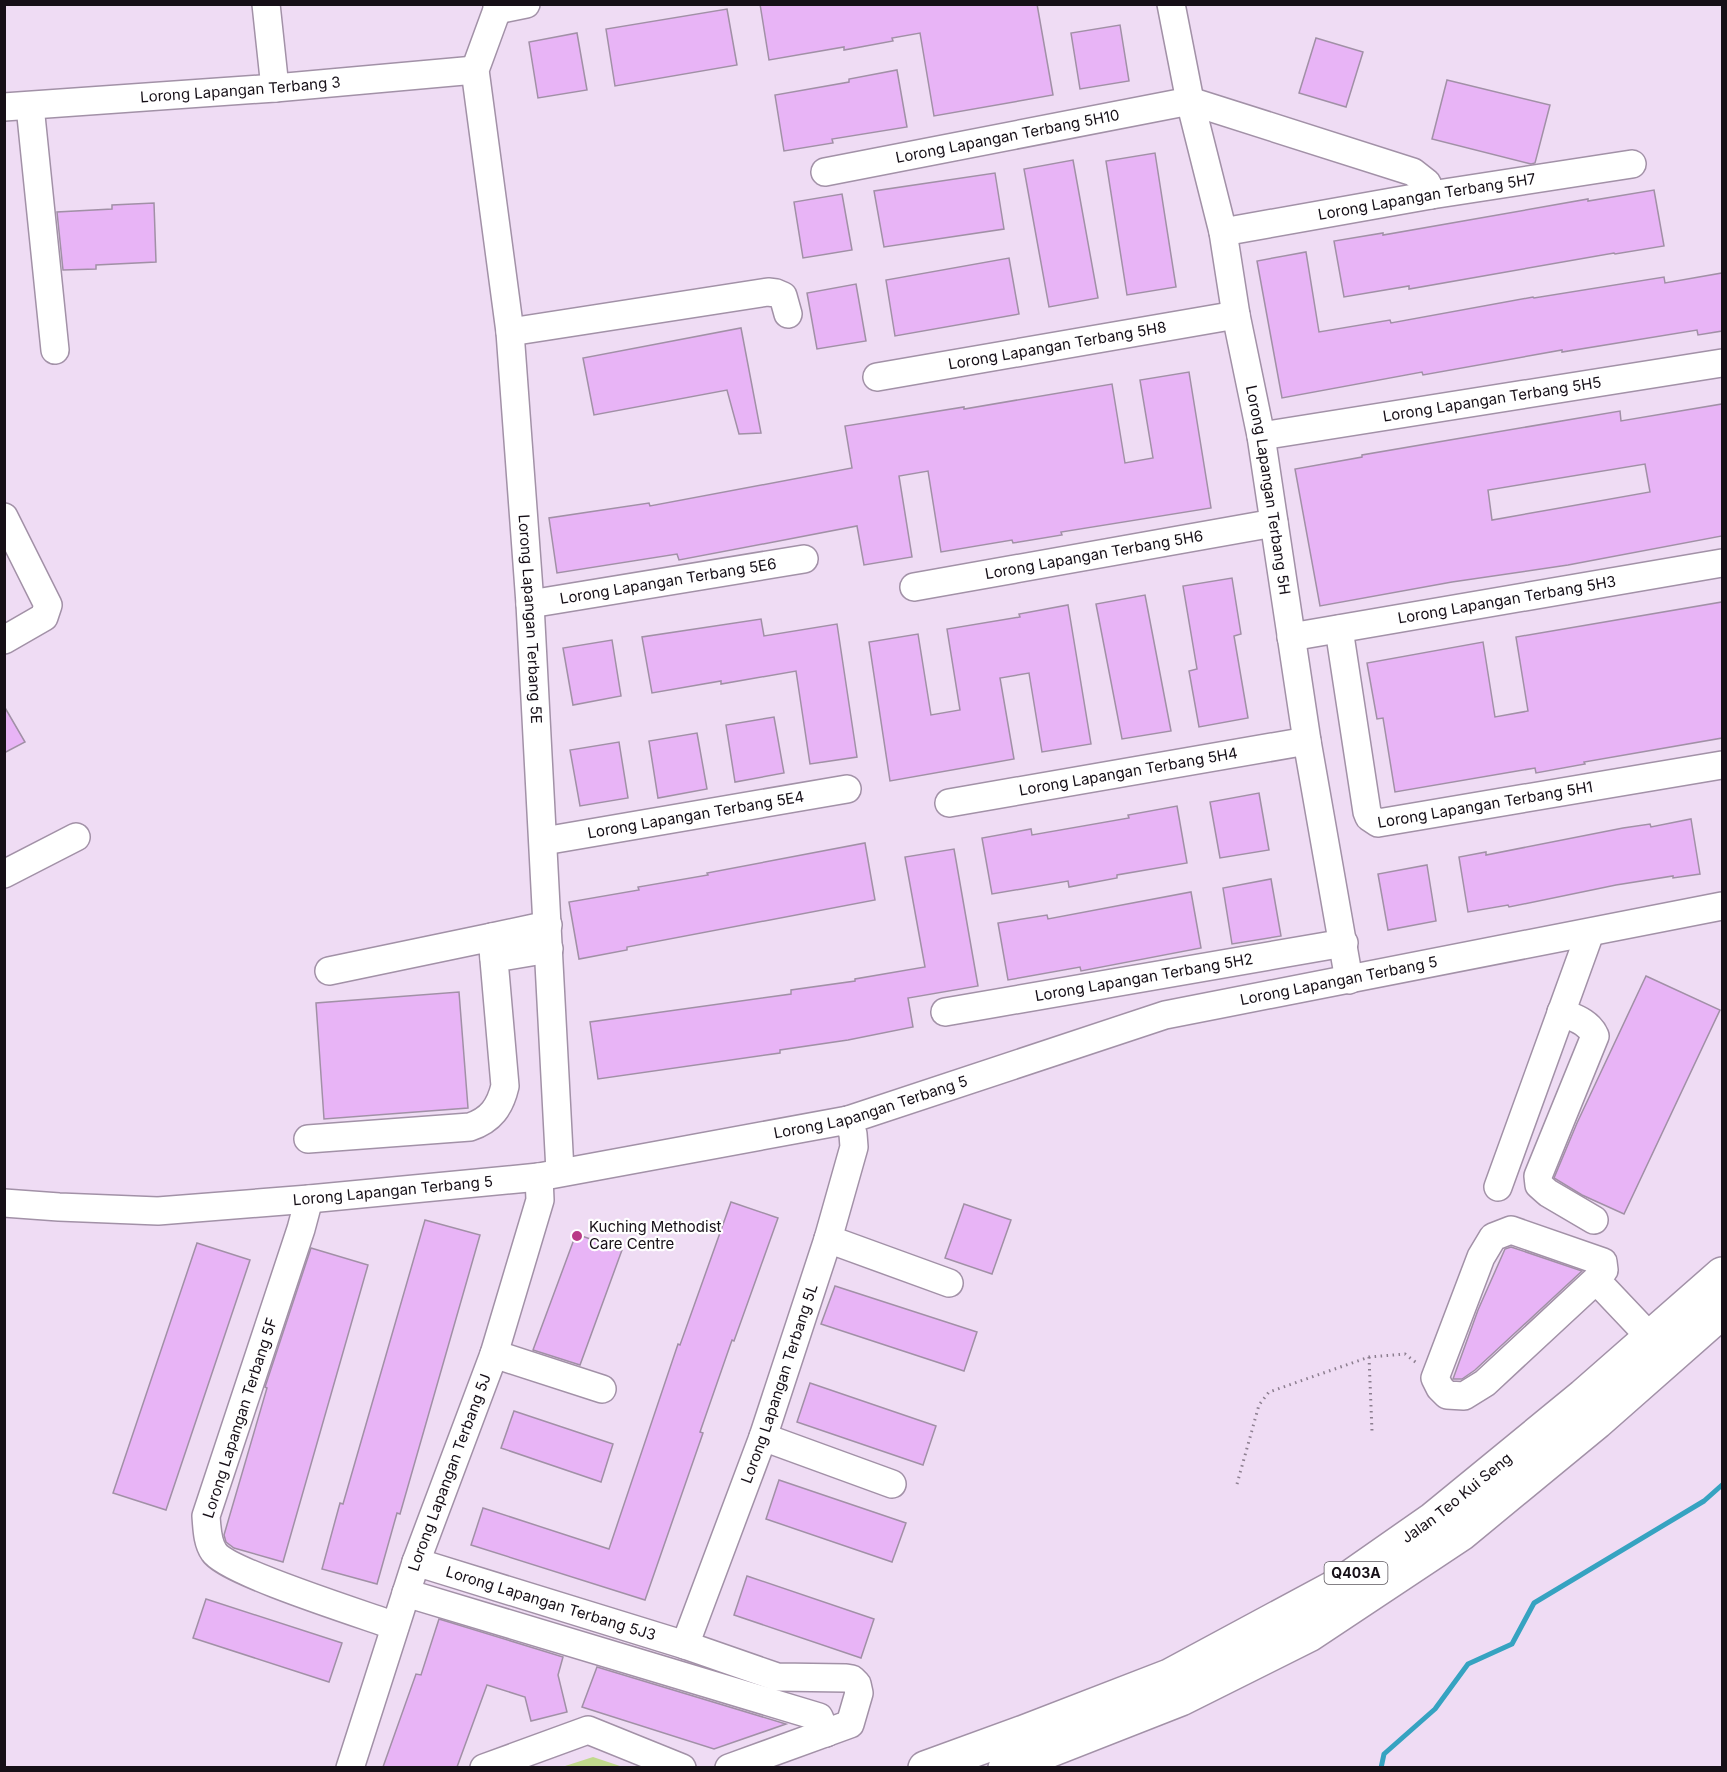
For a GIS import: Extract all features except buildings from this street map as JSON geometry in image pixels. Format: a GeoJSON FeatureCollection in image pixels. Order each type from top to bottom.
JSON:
{"type":"FeatureCollection","features":[{"type":"Feature","properties":{"kind":"highway","name":"Jalan Teo Kui Seng"},"geometry":{"type":"LineString","coordinates":[[925,1767],[1169,1676],[1340,1584],[1433,1519],[1650,1338],[1722,1274]]}},
{"type":"Feature","properties":{"kind":"highway","name":"Jalan Teo Kui Seng"},"geometry":{"type":"LineString","coordinates":[[1005,1767],[1181,1699],[1309,1635],[1461,1534],[1597,1422],[1722,1312]]}},
{"type":"Feature","properties":{"kind":"street"},"geometry":{"type":"LineString","coordinates":[[266,4],[275,88]]}},
{"type":"Feature","properties":{"kind":"street"},"geometry":{"type":"LineString","coordinates":[[475,70],[497,7],[526,4]]}},
{"type":"Feature","properties":{"kind":"street","name":"Lorong Lapangan Terbang 5H"},"geometry":{"type":"LineString","coordinates":[[1171,4],[1190,101],[1223,232],[1236,315],[1261,436],[1307,741],[1349,980]]}},
{"type":"Feature","properties":{"kind":"street","name":"Lorong Lapangan Terbang 3"},"geometry":{"type":"LineString","coordinates":[[17,106],[275,88],[475,70]]}},
{"type":"Feature","properties":{"kind":"street","name":"Lorong Lapangan Terbang 5E"},"geometry":{"type":"LineString","coordinates":[[475,70],[510,332],[530,604],[549,937],[550,1174]]}},
{"type":"Feature","properties":{"kind":"street"},"geometry":{"type":"LineString","coordinates":[[1190,101],[1413,172],[1426,183],[1431,195]]}},
{"type":"Feature","properties":{"kind":"street","name":"Lorong Lapangan Terbang 5H10"},"geometry":{"type":"LineString","coordinates":[[825,172],[1190,101]]}},
{"type":"Feature","properties":{"kind":"street"},"geometry":{"type":"LineString","coordinates":[[17,106],[55,350]]}},
{"type":"Feature","properties":{"kind":"street","name":"Lorong Lapangan Terbang 5H7"},"geometry":{"type":"LineString","coordinates":[[1223,232],[1431,195],[1632,164]]}},
{"type":"Feature","properties":{"kind":"street"},"geometry":{"type":"LineString","coordinates":[[510,332],[768,292],[783,296],[788,314]]}},
{"type":"Feature","properties":{"kind":"street","name":"Lorong Lapangan Terbang 5H8"},"geometry":{"type":"LineString","coordinates":[[877,376],[1236,315]]}},
{"type":"Feature","properties":{"kind":"street","name":"Lorong Lapangan Terbang 5H5"},"geometry":{"type":"LineString","coordinates":[[1261,436],[1722,363]]}},
{"type":"Feature","properties":{"kind":"street"},"geometry":{"type":"LineString","coordinates":[[4,517],[48,605],[47,612],[39,621],[4,640]]}},
{"type":"Feature","properties":{"kind":"street","name":"Lorong Lapangan Terbang 5H6"},"geometry":{"type":"LineString","coordinates":[[914,587],[1274,523]]}},
{"type":"Feature","properties":{"kind":"street","name":"Lorong Lapangan Terbang 5E6"},"geometry":{"type":"LineString","coordinates":[[530,604],[804,559]]}},
{"type":"Feature","properties":{"kind":"street","name":"Lorong Lapangan Terbang 5H3"},"geometry":{"type":"LineString","coordinates":[[1291,637],[1722,563]]}},
{"type":"Feature","properties":{"kind":"street","name":"Lorong Lapangan Terbang 5H1"},"geometry":{"type":"LineString","coordinates":[[1340,629],[1367,812],[1369,817],[1378,824],[1722,765]]}},
{"type":"Feature","properties":{"kind":"street","name":"Lorong Lapangan Terbang 5H4"},"geometry":{"type":"LineString","coordinates":[[949,804],[1307,741]]}},
{"type":"Feature","properties":{"kind":"street","name":"Lorong Lapangan Terbang 5E4"},"geometry":{"type":"LineString","coordinates":[[544,841],[848,789]]}},
{"type":"Feature","properties":{"kind":"street"},"geometry":{"type":"LineString","coordinates":[[4,874],[76,837]]}},
{"type":"Feature","properties":{"kind":"street","name":"Lorong Lapangan Terbang 5"},"geometry":{"type":"LineString","coordinates":[[4,1203],[158,1211],[309,1199],[550,1174],[848,1120],[1165,1015],[1722,906]]}},
{"type":"Feature","properties":{"kind":"street"},"geometry":{"type":"LineString","coordinates":[[1498,1187],[1590,933]]}},
{"type":"Feature","properties":{"kind":"street"},"geometry":{"type":"LineString","coordinates":[[329,971],[493,948],[549,937]]}},
{"type":"Feature","properties":{"kind":"street","name":"Lorong Lapangan Terbang 5H2"},"geometry":{"type":"LineString","coordinates":[[945,1012],[1344,944]]}},
{"type":"Feature","properties":{"kind":"street"},"geometry":{"type":"LineString","coordinates":[[308,1139],[470,1127],[489,1118],[502,1100],[505,1086],[493,948]]}},
{"type":"Feature","properties":{"kind":"street"},"geometry":{"type":"LineString","coordinates":[[1561,1012],[1585,1023],[1595,1036],[1538,1176],[1539,1185],[1548,1193],[1594,1220]]}},
{"type":"Feature","properties":{"kind":"street","name":"Lorong Lapangan Terbang 5L"},"geometry":{"type":"LineString","coordinates":[[685,1645],[763,1437],[828,1239],[854,1147],[853,1134],[848,1120]]}},
{"type":"Feature","properties":{"kind":"street","name":"Lorong Lapangan Terbang 5J"},"geometry":{"type":"LineString","coordinates":[[350,1767],[416,1562],[494,1354],[540,1200],[550,1174]]}},
{"type":"Feature","properties":{"kind":"street","name":"Lorong Lapangan Terbang 5F"},"geometry":{"type":"LineString","coordinates":[[309,1199],[206,1516],[208,1536],[214,1553],[238,1569],[395,1626]]}},
{"type":"Feature","properties":{"kind":"street"},"geometry":{"type":"LineString","coordinates":[[1511,1230],[1603,1262],[1604,1270],[1596,1280],[1485,1383],[1464,1396],[1447,1395],[1440,1388],[1436,1378],[1481,1257],[1493,1236],[1511,1230]]}},
{"type":"Feature","properties":{"kind":"street"},"geometry":{"type":"LineString","coordinates":[[828,1239],[949,1283]]}},
{"type":"Feature","properties":{"kind":"street"},"geometry":{"type":"LineString","coordinates":[[1596,1280],[1650,1338]]}},
{"type":"Feature","properties":{"kind":"street"},"geometry":{"type":"LineString","coordinates":[[494,1354],[602,1389]]}},
{"type":"Feature","properties":{"kind":"street"},"geometry":{"type":"LineString","coordinates":[[763,1437],[892,1484]]}},
{"type":"Feature","properties":{"kind":"street","name":"Lorong Lapangan Terbang 5J3"},"geometry":{"type":"LineString","coordinates":[[416,1562],[685,1645],[777,1677],[852,1679],[857,1684],[859,1693],[850,1725],[826,1733]]}},
{"type":"Feature","properties":{"kind":"street"},"geometry":{"type":"LineString","coordinates":[[406,1593],[819,1717],[826,1733],[729,1767]]}},
{"type":"Feature","properties":{"kind":"street"},"geometry":{"type":"LineString","coordinates":[[484,1767],[588,1730],[682,1767]]}},
{"type":"Feature","properties":{"kind":"path"},"geometry":{"type":"LineString","coordinates":[[1237,1484],[1259,1405],[1269,1392],[1369,1357],[1405,1354],[1436,1378]]}},
{"type":"Feature","properties":{"kind":"path"},"geometry":{"type":"LineString","coordinates":[[1369,1357],[1372,1431]]}},
{"type":"Feature","properties":{"kind":"green space"},"geometry":{"type":"Polygon","coordinates":[[[593,1757],[623,1767],[562,1767],[593,1757]]]}},
{"type":"Feature","properties":{"kind":"waterway"},"geometry":{"type":"LineString","coordinates":[[1381,1768],[1384,1754],[1435,1709],[1468,1664],[1512,1644],[1534,1603],[1704,1501],[1722,1485]]}},
{"type":"Feature","properties":{"kind":"place","name":"Kuching Methodist Care Centre"},"geometry":{"type":"Point","coordinates":[577,1236]}}]}
